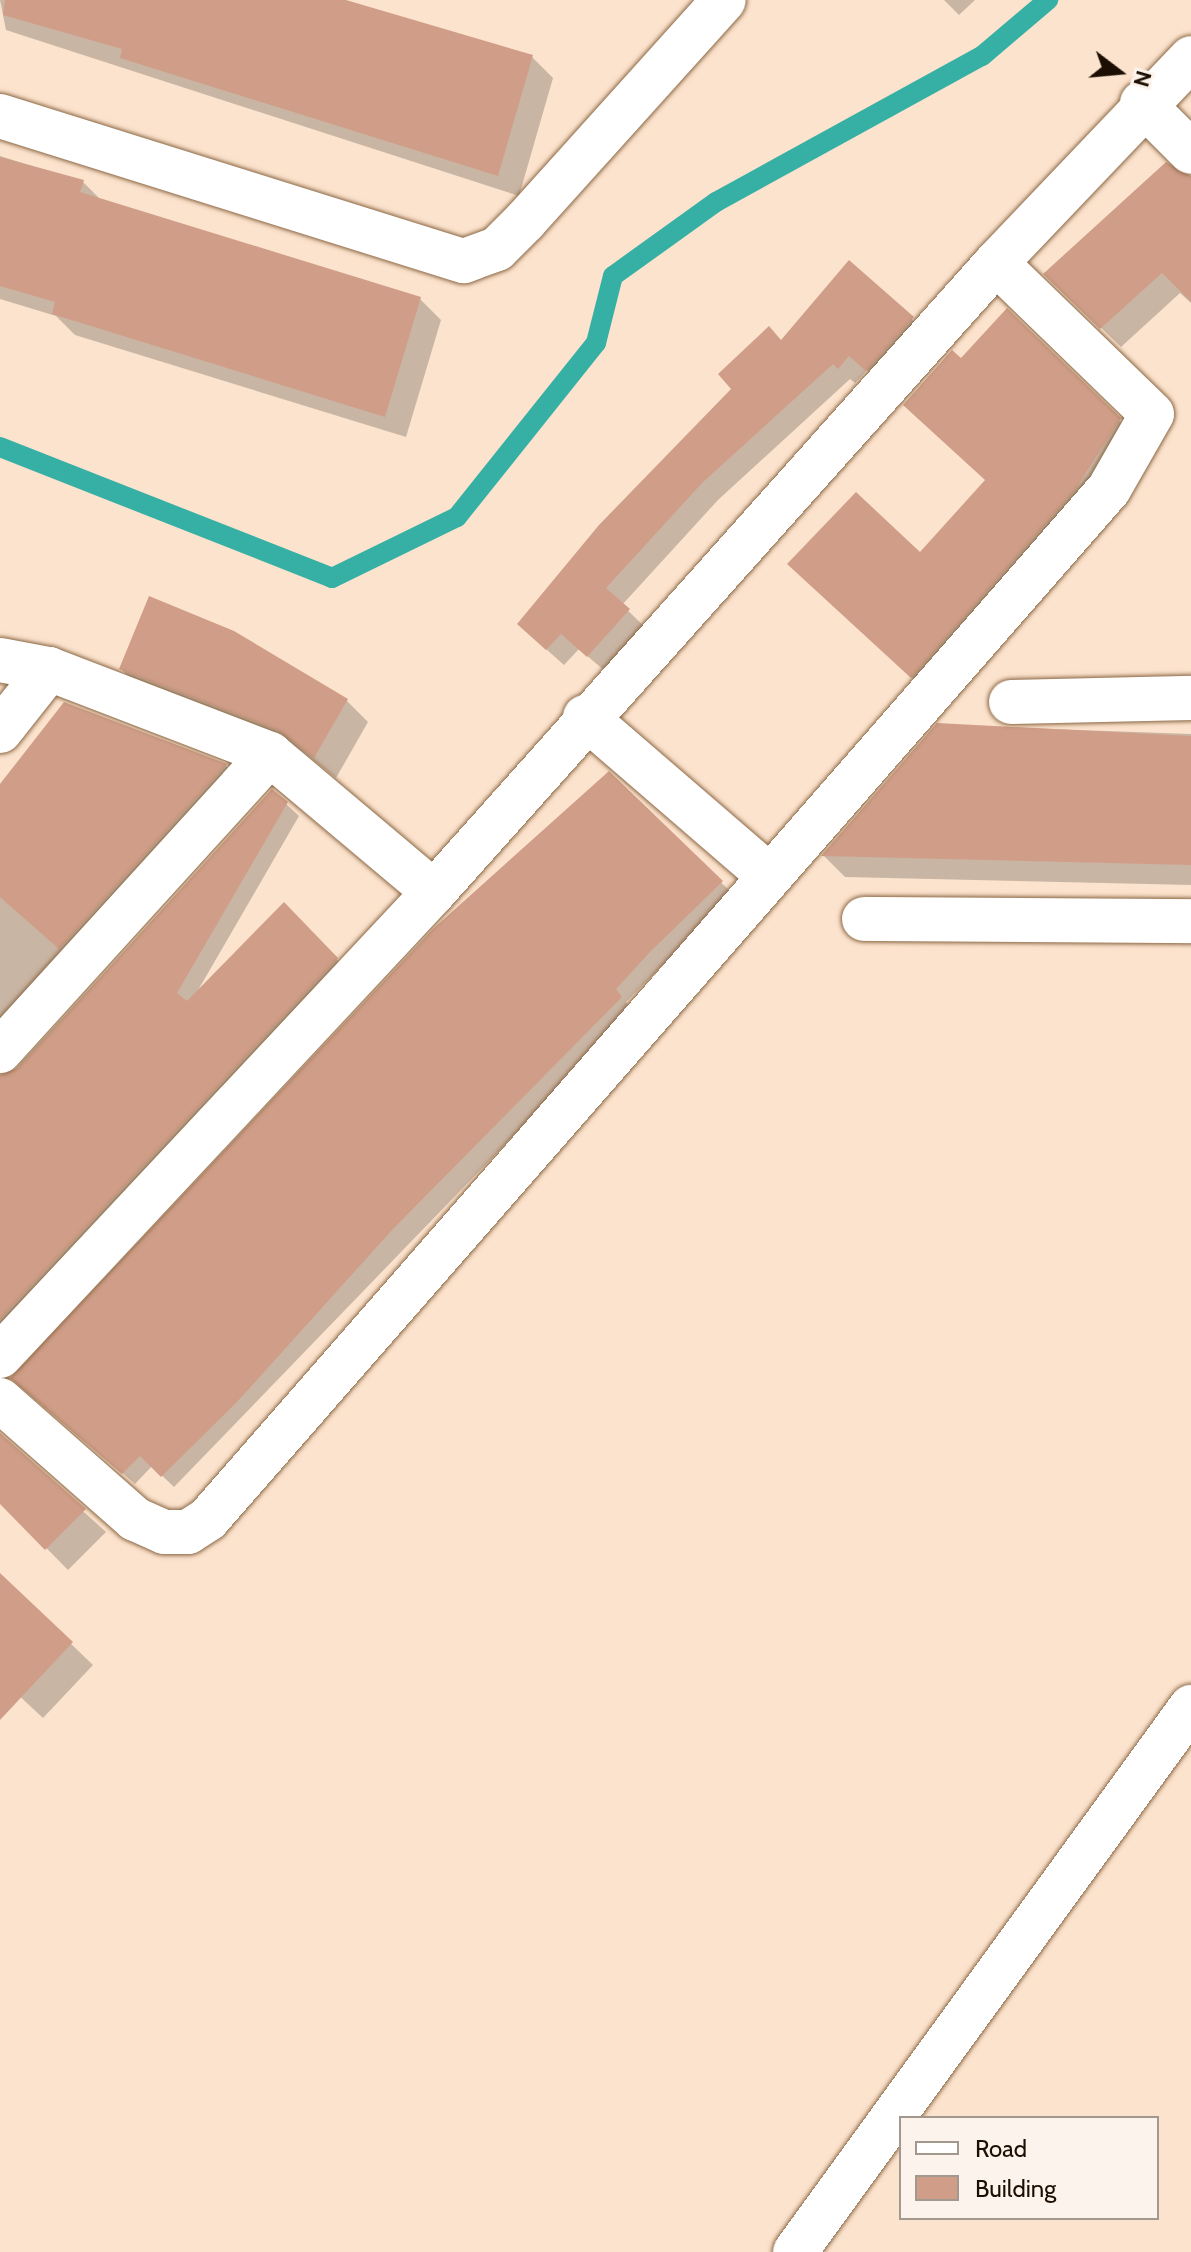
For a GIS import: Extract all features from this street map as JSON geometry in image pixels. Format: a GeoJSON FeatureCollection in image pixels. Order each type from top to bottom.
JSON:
{"type":"FeatureCollection","features":[{"type":"Feature","properties":{"kind":"street"},"geometry":{"type":"LineString","coordinates":[[0,116],[464,261],[497,249],[525,221],[724,0]]}},
{"type":"Feature","properties":{"kind":"street"},"geometry":{"type":"LineString","coordinates":[[0,1356],[434,892],[585,717],[996,263],[1142,103],[1191,58]]}},
{"type":"Feature","properties":{"kind":"street"},"geometry":{"type":"LineString","coordinates":[[1142,103],[1191,152]]}},
{"type":"Feature","properties":{"kind":"street"},"geometry":{"type":"LineString","coordinates":[[0,1400],[135,1519],[164,1532],[188,1532],[208,1519],[768,875],[1109,489],[1152,414],[996,263]]}},
{"type":"Feature","properties":{"kind":"street"},"geometry":{"type":"LineString","coordinates":[[0,660],[49,669],[270,754],[434,892]]}},
{"type":"Feature","properties":{"kind":"street"},"geometry":{"type":"LineString","coordinates":[[0,731],[49,669]]}},
{"type":"Feature","properties":{"kind":"street"},"geometry":{"type":"LineString","coordinates":[[1011,702],[1191,698]]}},
{"type":"Feature","properties":{"kind":"street"},"geometry":{"type":"LineString","coordinates":[[585,717],[768,875]]}},
{"type":"Feature","properties":{"kind":"street"},"geometry":{"type":"LineString","coordinates":[[0,1051],[270,754]]}},
{"type":"Feature","properties":{"kind":"street"},"geometry":{"type":"LineString","coordinates":[[864,919],[1191,921]]}},
{"type":"Feature","properties":{"kind":"street"},"geometry":{"type":"LineString","coordinates":[[795,2252],[1191,1707]]}},
{"type":"Feature","properties":{"kind":"building"},"geometry":{"type":"Polygon","coordinates":[[[5,0],[346,0],[533,55],[498,176],[120,58],[122,49],[3,15],[5,0]]]}},
{"type":"Feature","properties":{"kind":"building"},"geometry":{"type":"Polygon","coordinates":[[[0,157],[84,180],[80,192],[421,297],[385,417],[52,314],[55,302],[0,286],[0,157]]]}},
{"type":"Feature","properties":{"kind":"building"},"geometry":{"type":"Polygon","coordinates":[[[1166,162],[1191,176],[1191,302],[1162,273],[1100,329],[1043,274],[1166,162]]]}},
{"type":"Feature","properties":{"kind":"building"},"geometry":{"type":"Polygon","coordinates":[[[849,260],[914,317],[866,371],[849,356],[838,369],[833,364],[702,483],[606,588],[630,609],[587,657],[561,634],[546,650],[517,624],[599,525],[731,389],[718,374],[769,326],[781,340],[849,260]]]}},
{"type":"Feature","properties":{"kind":"building"},"geometry":{"type":"Polygon","coordinates":[[[1007,308],[1121,418],[1074,491],[911,678],[787,564],[856,492],[920,552],[985,480],[903,405],[952,350],[961,358],[1007,308]]]}},
{"type":"Feature","properties":{"kind":"building"},"geometry":{"type":"Polygon","coordinates":[[[149,596],[234,631],[348,699],[314,758],[279,731],[119,669],[149,596]]]}},
{"type":"Feature","properties":{"kind":"building"},"geometry":{"type":"Polygon","coordinates":[[[64,702],[227,764],[59,949],[0,897],[0,784],[64,702]]]}},
{"type":"Feature","properties":{"kind":"building"},"geometry":{"type":"Polygon","coordinates":[[[937,723],[1191,736],[1191,865],[821,856],[937,723]]]}},
{"type":"Feature","properties":{"kind":"building"},"geometry":{"type":"Polygon","coordinates":[[[609,771],[723,881],[616,989],[622,997],[392,1230],[237,1402],[161,1477],[140,1456],[122,1474],[10,1378],[434,928],[609,771]]]}},
{"type":"Feature","properties":{"kind":"building"},"geometry":{"type":"Polygon","coordinates":[[[272,789],[288,802],[177,993],[187,1001],[284,902],[338,958],[0,1319],[0,1075],[18,1068],[272,789]]]}},
{"type":"Feature","properties":{"kind":"building"},"geometry":{"type":"Polygon","coordinates":[[[0,1433],[86,1509],[45,1550],[0,1504],[0,1433]]]}},
{"type":"Feature","properties":{"kind":"building"},"geometry":{"type":"Polygon","coordinates":[[[0,1573],[73,1642],[0,1720],[0,1573]]]}},
{"type":"Feature","properties":{"kind":"waterway"},"geometry":{"type":"LineString","coordinates":[[0,447],[332,578],[457,517],[596,343],[613,276],[716,202],[982,56],[1048,0]]}}]}
